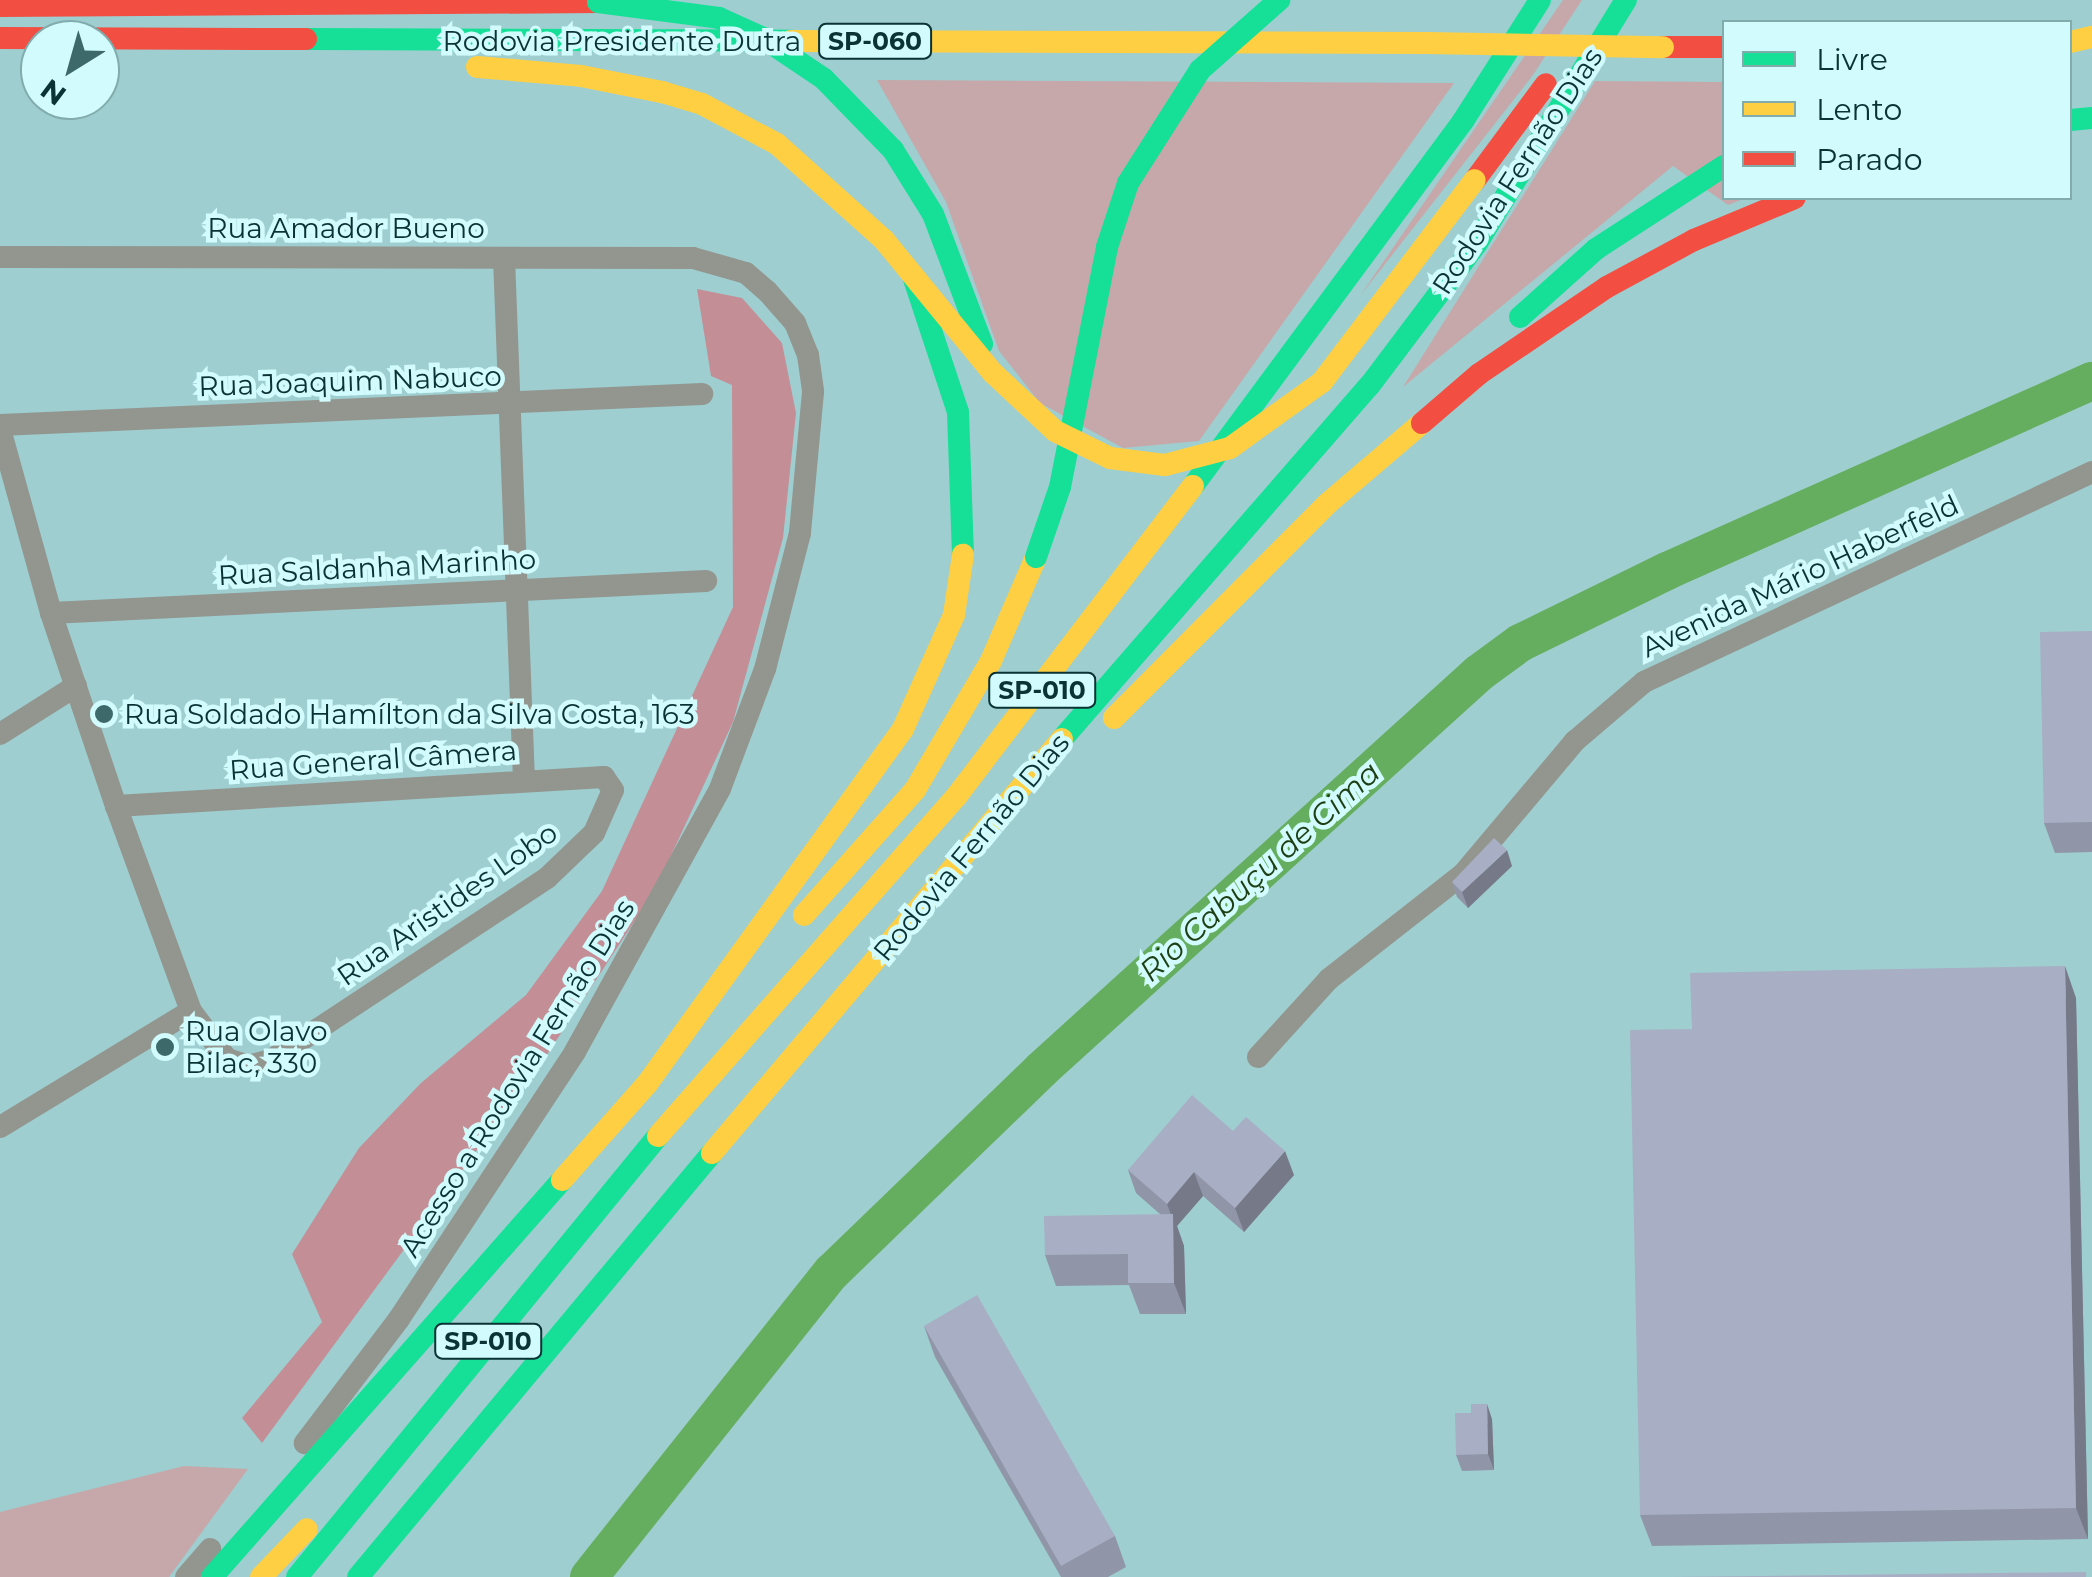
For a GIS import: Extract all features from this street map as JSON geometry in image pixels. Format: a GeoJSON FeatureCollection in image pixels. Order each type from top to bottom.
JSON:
{"type":"FeatureCollection","features":[{"type":"Feature","properties":{"kind":"highway"},"geometry":{"type":"LineString","coordinates":[[746,954],[794,927],[915,790],[991,661],[1036,557],[1060,487],[1106,247],[1128,183],[1189,82],[1280,0]]}},
{"type":"Feature","properties":{"kind":"highway"},"geometry":{"type":"LineString","coordinates":[[1463,121],[1474,78],[1518,0]]}},
{"type":"Feature","properties":{"kind":"highway","name":"Rodovia Fernão Dias"},"geometry":{"type":"LineString","coordinates":[[297,1577],[393,1454],[678,1112],[980,767],[1463,121],[1540,0]]}},
{"type":"Feature","properties":{"kind":"highway"},"geometry":{"type":"LineString","coordinates":[[444,66],[617,82],[738,120],[812,170],[914,279],[992,372],[1055,432],[1110,458],[1165,465],[1230,448],[1283,416],[1322,382],[1607,0]]}},
{"type":"Feature","properties":{"kind":"highway","name":"Rodovia Fernão Dias"},"geometry":{"type":"LineString","coordinates":[[358,1577],[931,896],[1370,385],[1477,243],[1626,0]]}},
{"type":"Feature","properties":{"kind":"highway"},"geometry":{"type":"LineString","coordinates":[[0,6],[598,2],[718,18],[763,38],[824,79],[893,150],[943,236],[992,372]]}},
{"type":"Feature","properties":{"kind":"highway","name":"Rodovia Presidente Dutra"},"geometry":{"type":"LineString","coordinates":[[0,38],[324,43],[1426,43],[1722,47]]}},
{"type":"Feature","properties":{"kind":"highway"},"geometry":{"type":"LineString","coordinates":[[324,43],[414,64]]}},
{"type":"Feature","properties":{"kind":"highway"},"geometry":{"type":"LineString","coordinates":[[1327,504],[1361,454],[1596,250],[1674,195],[1722,167]]}},
{"type":"Feature","properties":{"kind":"highway"},"geometry":{"type":"LineString","coordinates":[[931,896],[1002,834],[1327,504],[1418,423],[1554,320],[1694,240],[1790,200]]}},
{"type":"Feature","properties":{"kind":"highway"},"geometry":{"type":"LineString","coordinates":[[212,1577],[533,1218],[746,954],[903,729],[954,615],[966,531],[963,447],[949,374],[914,279]]}},
{"type":"Feature","properties":{"kind":"highway"},"geometry":{"type":"LineString","coordinates":[[261,1577],[367,1466],[393,1454]]}},
{"type":"Feature","properties":{"kind":"highway"},"geometry":{"type":"LineString","coordinates":[[384,1577],[433,1491]]}},
{"type":"Feature","properties":{"kind":"street","name":"Rua Amador Bueno"},"geometry":{"type":"LineString","coordinates":[[0,257],[692,258]]}},
{"type":"Feature","properties":{"kind":"street"},"geometry":{"type":"LineString","coordinates":[[504,258],[524,780]]}},
{"type":"Feature","properties":{"kind":"street","name":"Acesso a Rodovia Fernão Dias"},"geometry":{"type":"LineString","coordinates":[[186,1577],[308,1440],[456,1234],[632,958],[740,741],[800,533],[813,392],[796,324],[767,291],[746,274],[692,258]]}},
{"type":"Feature","properties":{"kind":"street","name":"Rua Joaquim Nabuco"},"geometry":{"type":"LineString","coordinates":[[0,427],[702,394]]}},
{"type":"Feature","properties":{"kind":"street"},"geometry":{"type":"LineString","coordinates":[[0,427],[51,613],[191,1011],[0,1127]]}},
{"type":"Feature","properties":{"kind":"street","name":"Avenida Mário Haberfeld"},"geometry":{"type":"LineString","coordinates":[[1258,1057],[1329,979],[1463,874],[1575,741],[1644,682],[2092,472]]}},
{"type":"Feature","properties":{"kind":"street","name":"Rua Saldanha Marinho"},"geometry":{"type":"LineString","coordinates":[[51,613],[706,581]]}},
{"type":"Feature","properties":{"kind":"street"},"geometry":{"type":"LineString","coordinates":[[0,734],[76,686]]}},
{"type":"Feature","properties":{"kind":"street","name":"Rua General Câmera"},"geometry":{"type":"LineString","coordinates":[[116,806],[604,777],[613,790],[612,802]]}},
{"type":"Feature","properties":{"kind":"street","name":"Rua Aristides Lobo"},"geometry":{"type":"LineString","coordinates":[[191,1011],[210,1044],[248,1066],[271,1060],[547,878],[584,844],[612,802]]}},
{"type":"Feature","properties":{"kind":"shaded area"},"geometry":{"type":"Polygon","coordinates":[[[1563,0],[1582,0],[1533,75],[1360,296],[1563,0]]]}},
{"type":"Feature","properties":{"kind":"shaded area"},"geometry":{"type":"Polygon","coordinates":[[[877,80],[1454,83],[1199,441],[1123,448],[1040,403],[999,351],[946,202],[877,80]]]}},
{"type":"Feature","properties":{"kind":"shaded area"},"geometry":{"type":"Polygon","coordinates":[[[1595,81],[1722,82],[1722,200],[1741,200],[1728,205],[1673,166],[1403,387],[1595,81]]]}},
{"type":"Feature","properties":{"kind":"shaded area"},"geometry":{"type":"Polygon","coordinates":[[[697,289],[742,298],[782,343],[796,413],[783,538],[733,722],[655,890],[546,1056],[262,1443],[242,1418],[322,1322],[292,1254],[359,1148],[421,1083],[526,995],[602,891],[733,607],[732,385],[711,376],[697,289]]]}},
{"type":"Feature","properties":{"kind":"shaded area"},"geometry":{"type":"Polygon","coordinates":[[[184,1466],[248,1469],[169,1577],[0,1577],[0,1512],[184,1466]]]}},
{"type":"Feature","properties":{"kind":"building"},"geometry":{"type":"Polygon","coordinates":[[[2092,631],[2092,822],[2044,823],[2040,632],[2092,631]]]}},
{"type":"Feature","properties":{"kind":"building"},"geometry":{"type":"Polygon","coordinates":[[[1494,838],[1507,850],[1462,892],[1452,882],[1494,838]]]}},
{"type":"Feature","properties":{"kind":"building"},"geometry":{"type":"Polygon","coordinates":[[[2065,966],[2076,1508],[1640,1515],[1630,1030],[1692,1029],[1690,973],[2065,966]]]}},
{"type":"Feature","properties":{"kind":"building"},"geometry":{"type":"Polygon","coordinates":[[[1192,1095],[1233,1131],[1246,1117],[1285,1151],[1235,1208],[1194,1172],[1167,1204],[1128,1170],[1192,1095]]]}},
{"type":"Feature","properties":{"kind":"building"},"geometry":{"type":"Polygon","coordinates":[[[1173,1214],[1174,1283],[1128,1283],[1128,1254],[1045,1255],[1044,1216],[1173,1214]]]}},
{"type":"Feature","properties":{"kind":"building"},"geometry":{"type":"Polygon","coordinates":[[[977,1295],[1115,1536],[1061,1566],[924,1326],[977,1295]]]}},
{"type":"Feature","properties":{"kind":"building"},"geometry":{"type":"Polygon","coordinates":[[[1471,1404],[1487,1404],[1488,1454],[1456,1455],[1455,1413],[1471,1413],[1471,1404]]]}},
{"type":"Feature","properties":{"kind":"building"},"geometry":{"type":"Polygon","coordinates":[[[2086,1572],[2086,1577],[1669,1577],[2086,1572]]]}},
{"type":"Feature","properties":{"kind":"waterway","name":"Rio Cabuçu de Cima"},"geometry":{"type":"LineString","coordinates":[[589,1577],[832,1272],[1041,1070],[1479,673],[1520,643],[1667,571],[2092,381]]}},
{"type":"Feature","properties":{"kind":"traffic: fast"},"geometry":{"type":"LineString","coordinates":[[1036,557],[1060,487],[1107,247],[1128,183],[1200,70],[1279,0]]}},
{"type":"Feature","properties":{"kind":"traffic: fast"},"geometry":{"type":"LineString","coordinates":[[1193,486],[1463,121],[1540,0]]}},
{"type":"Feature","properties":{"kind":"traffic: fast"},"geometry":{"type":"LineString","coordinates":[[1062,739],[1370,385],[1477,243],[1626,0]]}},
{"type":"Feature","properties":{"kind":"traffic: fast"},"geometry":{"type":"LineString","coordinates":[[598,2],[719,18],[763,38],[824,79],[893,150]]}},
{"type":"Feature","properties":{"kind":"traffic: fast"},"geometry":{"type":"LineString","coordinates":[[306,39],[791,41]]}},
{"type":"Feature","properties":{"kind":"traffic: fast"},"geometry":{"type":"LineString","coordinates":[[2072,120],[2092,118]]}},
{"type":"Feature","properties":{"kind":"traffic: fast"},"geometry":{"type":"LineString","coordinates":[[893,150],[933,214],[982,344]]}},
{"type":"Feature","properties":{"kind":"traffic: fast"},"geometry":{"type":"LineString","coordinates":[[1520,317],[1596,249],[1722,167]]}},
{"type":"Feature","properties":{"kind":"traffic: fast"},"geometry":{"type":"LineString","coordinates":[[914,279],[958,412],[963,555]]}},
{"type":"Feature","properties":{"kind":"traffic: fast"},"geometry":{"type":"LineString","coordinates":[[297,1577],[658,1136]]}},
{"type":"Feature","properties":{"kind":"traffic: fast"},"geometry":{"type":"LineString","coordinates":[[358,1577],[712,1153]]}},
{"type":"Feature","properties":{"kind":"traffic: fast"},"geometry":{"type":"LineString","coordinates":[[212,1577],[562,1180]]}},
{"type":"Feature","properties":{"kind":"traffic: slow"},"geometry":{"type":"LineString","coordinates":[[2072,42],[2092,37]]}},
{"type":"Feature","properties":{"kind":"traffic: slow"},"geometry":{"type":"LineString","coordinates":[[791,41],[1426,43]]}},
{"type":"Feature","properties":{"kind":"traffic: slow"},"geometry":{"type":"LineString","coordinates":[[1426,43],[1663,47]]}},
{"type":"Feature","properties":{"kind":"traffic: slow"},"geometry":{"type":"LineString","coordinates":[[477,67],[581,76],[662,92],[702,104],[777,144],[884,240],[993,373]]}},
{"type":"Feature","properties":{"kind":"traffic: slow"},"geometry":{"type":"LineString","coordinates":[[993,373],[1055,431],[1110,458],[1165,465],[1230,448],[1322,382],[1475,180]]}},
{"type":"Feature","properties":{"kind":"traffic: slow"},"geometry":{"type":"LineString","coordinates":[[1114,718],[1327,504],[1422,423]]}},
{"type":"Feature","properties":{"kind":"traffic: slow"},"geometry":{"type":"LineString","coordinates":[[658,1136],[956,797],[1193,486]]}},
{"type":"Feature","properties":{"kind":"traffic: slow"},"geometry":{"type":"LineString","coordinates":[[562,1180],[647,1084],[903,729],[954,615],[963,555]]}},
{"type":"Feature","properties":{"kind":"traffic: slow"},"geometry":{"type":"LineString","coordinates":[[804,915],[915,790],[991,661],[1036,557]]}},
{"type":"Feature","properties":{"kind":"traffic: slow"},"geometry":{"type":"LineString","coordinates":[[712,1153],[1062,739]]}},
{"type":"Feature","properties":{"kind":"traffic: slow"},"geometry":{"type":"LineString","coordinates":[[261,1577],[307,1529]]}},
{"type":"Feature","properties":{"kind":"traffic: jam"},"geometry":{"type":"LineString","coordinates":[[0,6],[598,2]]}},
{"type":"Feature","properties":{"kind":"traffic: jam"},"geometry":{"type":"LineString","coordinates":[[0,38],[306,39]]}},
{"type":"Feature","properties":{"kind":"traffic: jam"},"geometry":{"type":"LineString","coordinates":[[1663,47],[1722,47]]}},
{"type":"Feature","properties":{"kind":"traffic: jam"},"geometry":{"type":"LineString","coordinates":[[1475,180],[1546,84]]}},
{"type":"Feature","properties":{"kind":"traffic: jam"},"geometry":{"type":"LineString","coordinates":[[1422,423],[1479,374],[1607,287],[1694,240],[1790,200]]}},
{"type":"Feature","properties":{"kind":"place","name":"Rua Soldado Hamílton da Silva Costa, 163"},"geometry":{"type":"Point","coordinates":[104,714]}},
{"type":"Feature","properties":{"kind":"place","name":"Rua Olavo Bilac, 330"},"geometry":{"type":"Point","coordinates":[165,1047]}}]}
